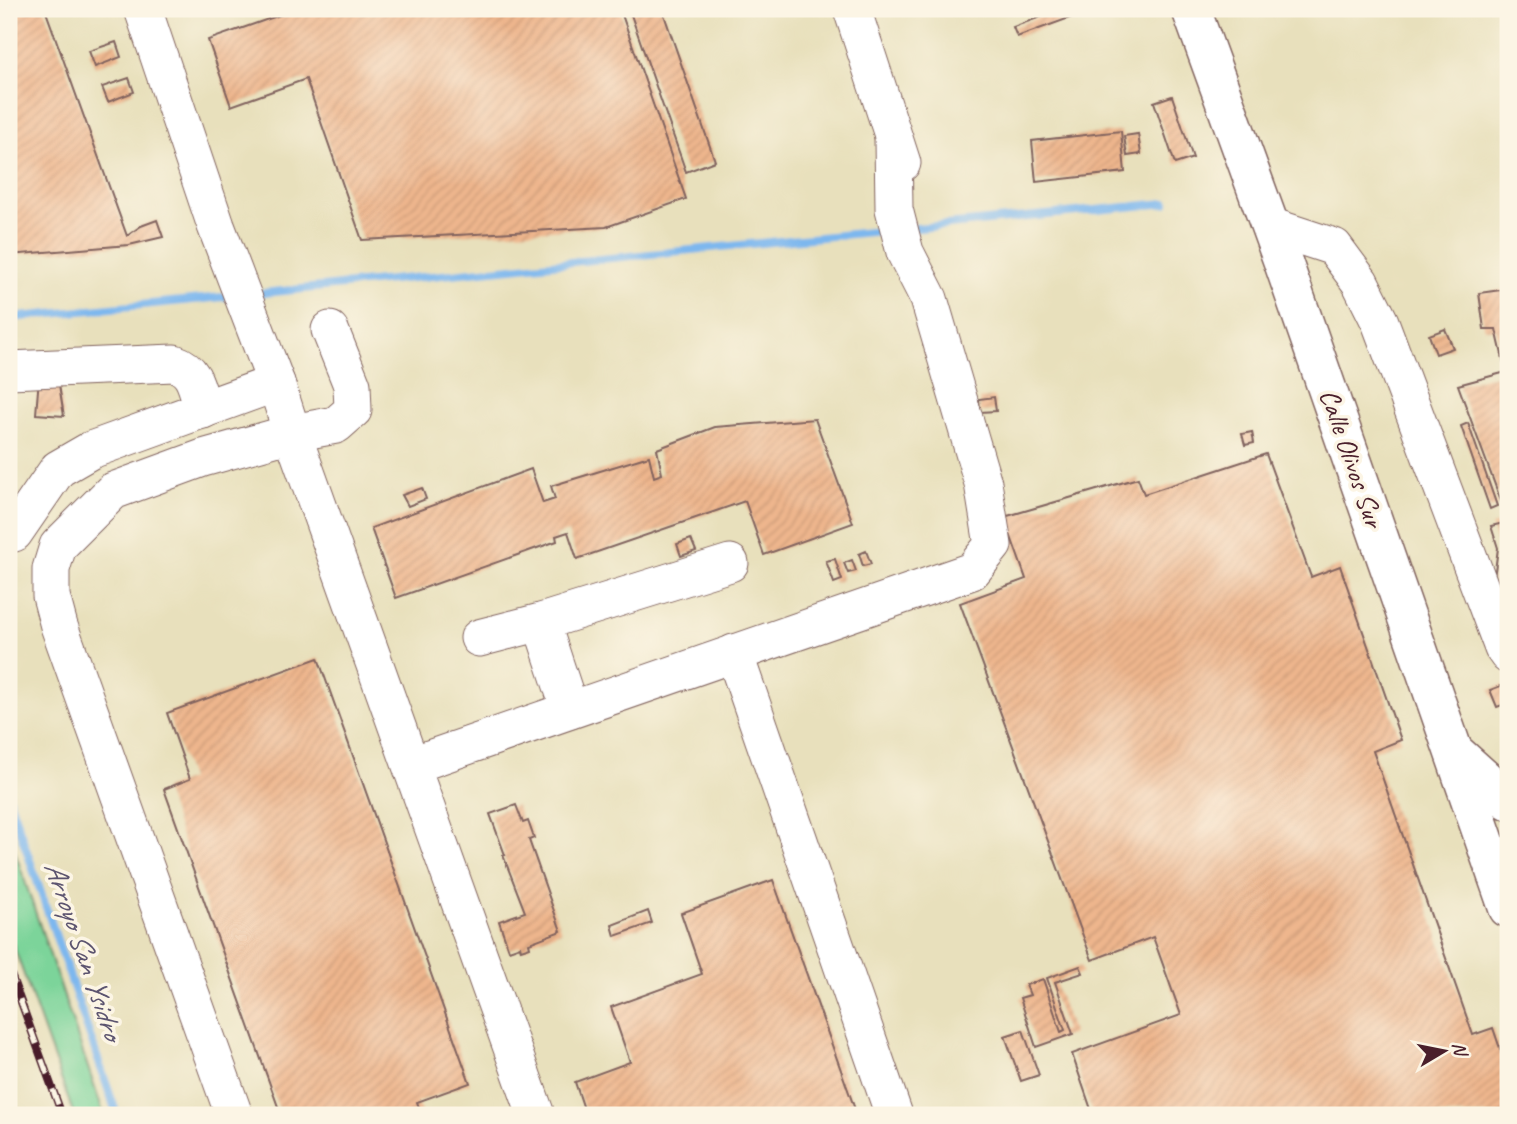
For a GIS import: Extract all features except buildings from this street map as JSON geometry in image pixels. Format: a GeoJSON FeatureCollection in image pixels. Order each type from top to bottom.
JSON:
{"type":"FeatureCollection","features":[{"type":"Feature","properties":{"kind":"main road","name":"Calle Olivos Sur"},"geometry":{"type":"LineString","coordinates":[[1191,9],[1270,226],[1508,908]]}},
{"type":"Feature","properties":{"kind":"main road"},"geometry":{"type":"LineString","coordinates":[[1456,754],[1508,800]]}},
{"type":"Feature","properties":{"kind":"lane"},"geometry":{"type":"LineString","coordinates":[[143,9],[216,226],[276,383],[536,1115]]}},
{"type":"Feature","properties":{"kind":"lane"},"geometry":{"type":"LineString","coordinates":[[412,765],[972,570],[993,545],[982,483],[929,299],[893,139],[852,9]]}},
{"type":"Feature","properties":{"kind":"lane"},"geometry":{"type":"LineString","coordinates":[[1270,226],[1334,247],[1360,282],[1380,322],[1508,656]]}},
{"type":"Feature","properties":{"kind":"lane"},"geometry":{"type":"LineString","coordinates":[[234,1115],[59,626],[51,596],[54,557],[113,491],[203,458],[292,433],[336,425],[353,410],[352,385],[330,330]]}},
{"type":"Feature","properties":{"kind":"lane"},"geometry":{"type":"LineString","coordinates":[[9,370],[174,363],[184,366],[193,374],[203,410]]}},
{"type":"Feature","properties":{"kind":"lane"},"geometry":{"type":"LineString","coordinates":[[54,557],[20,519],[58,469],[91,450],[276,383]]}},
{"type":"Feature","properties":{"kind":"lane"},"geometry":{"type":"LineString","coordinates":[[479,638],[541,622],[730,563]]}},
{"type":"Feature","properties":{"kind":"lane"},"geometry":{"type":"LineString","coordinates":[[541,622],[570,710]]}},
{"type":"Feature","properties":{"kind":"lane"},"geometry":{"type":"LineString","coordinates":[[734,653],[894,1115]]}},
{"type":"Feature","properties":{"kind":"green space"},"geometry":{"type":"Polygon","coordinates":[[[9,834],[104,1115],[74,1115],[9,933],[9,834]]]}},
{"type":"Feature","properties":{"kind":"waterway"},"geometry":{"type":"LineString","coordinates":[[908,229],[1166,203]]}},
{"type":"Feature","properties":{"kind":"waterway"},"geometry":{"type":"LineString","coordinates":[[253,294],[891,230]]}},
{"type":"Feature","properties":{"kind":"waterway"},"geometry":{"type":"LineString","coordinates":[[9,318],[233,296]]}},
{"type":"Feature","properties":{"kind":"waterway","name":"Arroyo San Ysidro"},"geometry":{"type":"LineString","coordinates":[[9,799],[117,1115]]}},
{"type":"Feature","properties":{"kind":"railway"},"geometry":{"type":"LineString","coordinates":[[9,969],[62,1115]]}}]}
